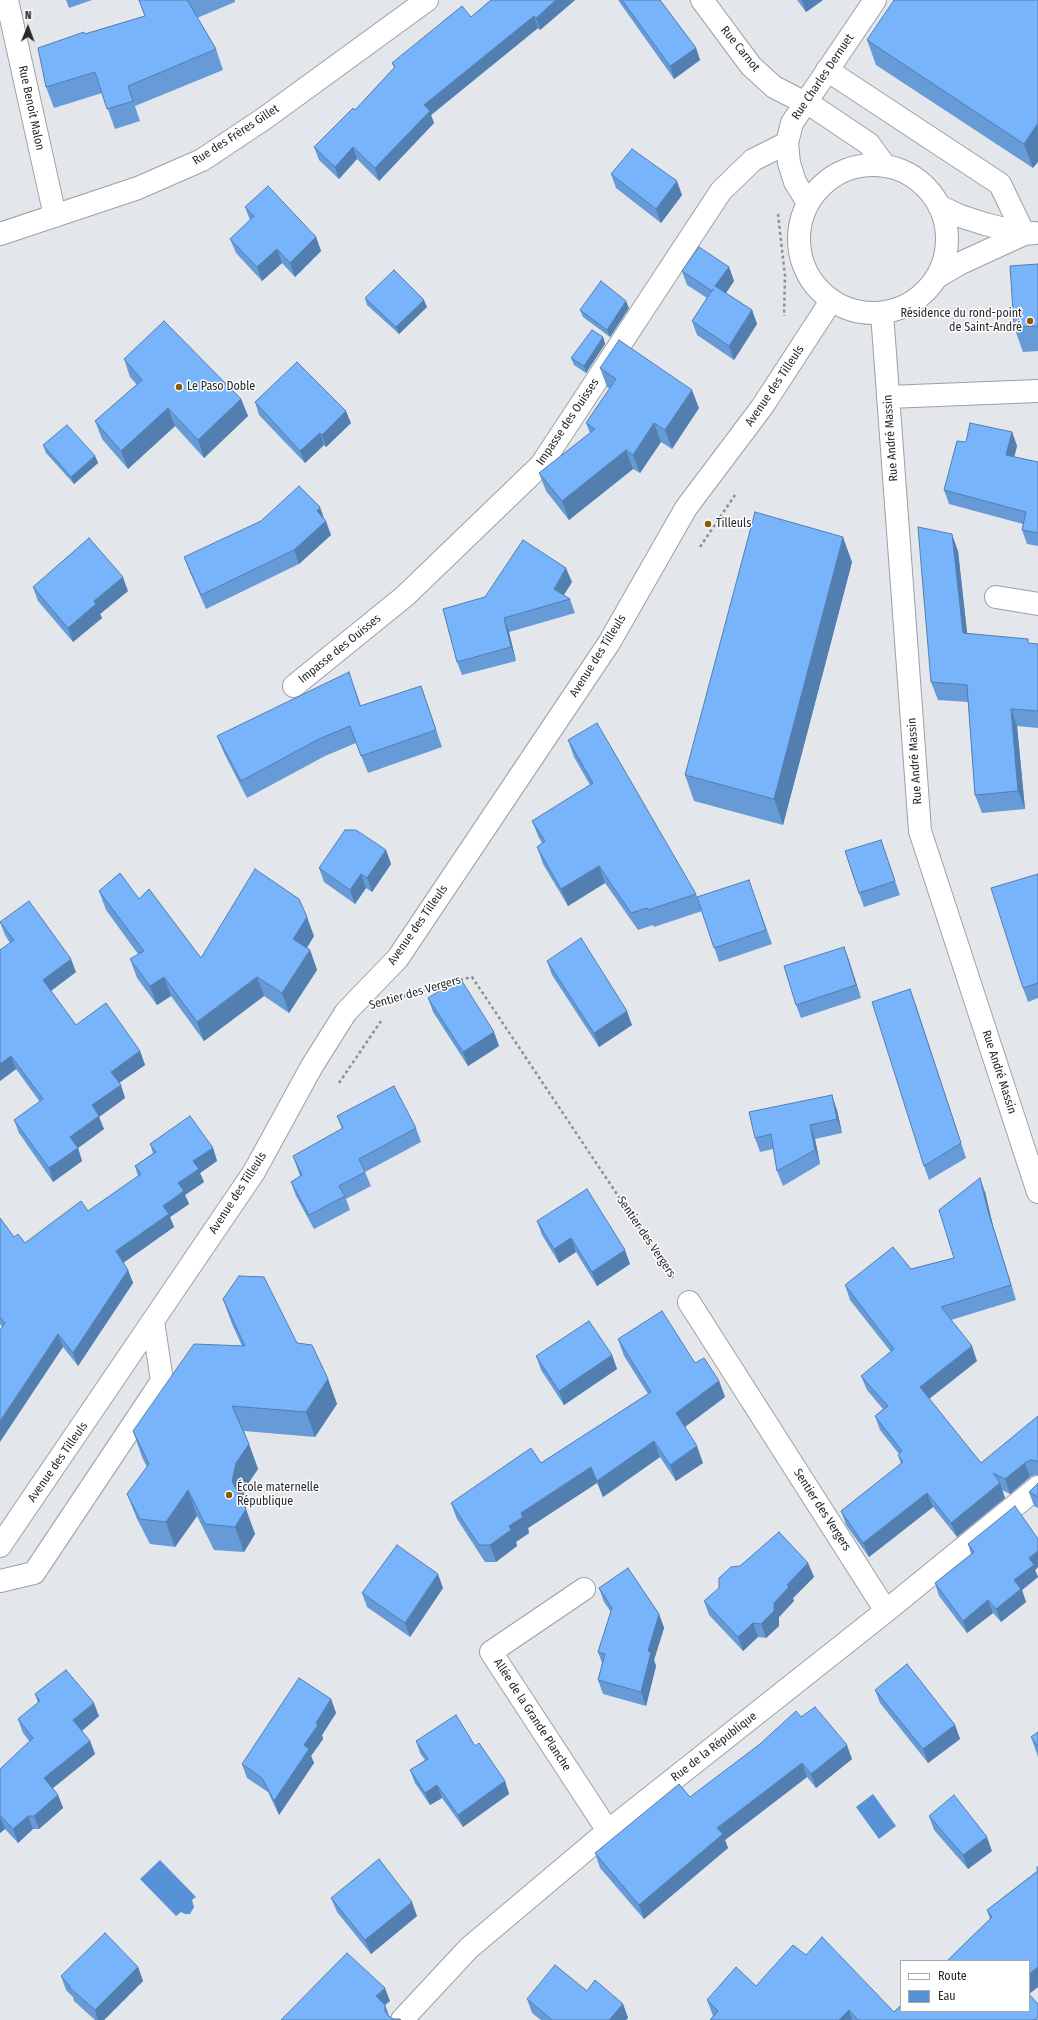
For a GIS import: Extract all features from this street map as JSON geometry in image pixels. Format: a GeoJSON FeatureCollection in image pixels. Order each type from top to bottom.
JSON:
{"type":"FeatureCollection","features":[{"type":"Feature","properties":{"kind":"street","name":"Rue Benoit Malon"},"geometry":{"type":"LineString","coordinates":[[7,0],[55,216]]}},
{"type":"Feature","properties":{"kind":"street","name":"Rue des Frères Gillet"},"geometry":{"type":"LineString","coordinates":[[0,234],[138,188],[202,160],[265,118],[427,0]]}},
{"type":"Feature","properties":{"kind":"street","name":"Rue Carnot"},"geometry":{"type":"LineString","coordinates":[[702,0],[750,66],[774,87],[818,109],[869,144],[885,166]]}},
{"type":"Feature","properties":{"kind":"street","name":"Rue Charles Dernuet"},"geometry":{"type":"LineString","coordinates":[[808,203],[795,182],[790,163],[787,143],[792,123],[804,103],[875,0]]}},
{"type":"Feature","properties":{"kind":"street"},"geometry":{"type":"LineString","coordinates":[[827,70],[1000,184],[1031,234]]}},
{"type":"Feature","properties":{"kind":"street","name":"Impasse des Ouisses"},"geometry":{"type":"LineString","coordinates":[[294,686],[405,596],[541,465],[720,191],[753,160],[787,143]]}},
{"type":"Feature","properties":{"kind":"street"},"geometry":{"type":"LineString","coordinates":[[937,277],[944,260],[947,242],[945,224],[939,206],[929,192],[917,180],[902,171],[885,166],[867,166],[844,172],[833,177],[819,188],[808,203],[801,220],[799,238],[801,256],[807,274],[817,289],[831,300],[856,311],[882,313],[904,306],[922,294],[937,277],[961,263],[1031,234]]}},
{"type":"Feature","properties":{"kind":"street"},"geometry":{"type":"LineString","coordinates":[[939,206],[960,216],[1031,234]]}},
{"type":"Feature","properties":{"kind":"street","name":"Avenue des Tilleuls"},"geometry":{"type":"LineString","coordinates":[[0,1546],[254,1172],[312,1066],[346,1012],[398,958],[609,643],[686,508],[762,407],[831,300]]}},
{"type":"Feature","properties":{"kind":"street","name":"Rue André Massin"},"geometry":{"type":"LineString","coordinates":[[882,313],[920,831],[1038,1192]]}},
{"type":"Feature","properties":{"kind":"street"},"geometry":{"type":"LineString","coordinates":[[888,397],[1038,390]]}},
{"type":"Feature","properties":{"kind":"street"},"geometry":{"type":"LineString","coordinates":[[996,597],[1038,604]]}},
{"type":"Feature","properties":{"kind":"street","name":"Sentier des Vergers"},"geometry":{"type":"LineString","coordinates":[[689,1302],[886,1611]]}},
{"type":"Feature","properties":{"kind":"street"},"geometry":{"type":"LineString","coordinates":[[0,1581],[34,1573],[162,1381],[153,1321]]}},
{"type":"Feature","properties":{"kind":"street","name":"Rue de la République"},"geometry":{"type":"LineString","coordinates":[[402,2020],[469,1948],[608,1831],[886,1611],[1038,1487]]}},
{"type":"Feature","properties":{"kind":"street","name":"Allée de la Grande Planche"},"geometry":{"type":"LineString","coordinates":[[584,1589],[491,1652],[608,1831]]}},
{"type":"Feature","properties":{"kind":"path","name":"Sentier des Vergers"},"geometry":{"type":"LineString","coordinates":[[399,998],[472,977],[689,1302]]}},
{"type":"Feature","properties":{"kind":"water"},"geometry":{"type":"Polygon","coordinates":[[[873,1794],[896,1826],[879,1839],[856,1807],[873,1794]]]}},
{"type":"Feature","properties":{"kind":"water"},"geometry":{"type":"Polygon","coordinates":[[[160,1860],[196,1897],[192,1900],[194,1907],[190,1914],[181,1912],[176,1916],[140,1879],[160,1860]]]}},
{"type":"Feature","properties":{"kind":"building"},"geometry":{"type":"Polygon","coordinates":[[[139,0],[187,0],[216,49],[128,86],[133,101],[107,109],[95,72],[46,87],[38,48],[84,32],[85,34],[145,16],[139,0]]]}},
{"type":"Feature","properties":{"kind":"building"},"geometry":{"type":"Polygon","coordinates":[[[491,0],[556,0],[536,18],[534,16],[424,105],[430,111],[375,168],[353,147],[335,167],[314,147],[353,108],[355,110],[395,67],[392,63],[462,6],[471,17],[491,0]]]}},
{"type":"Feature","properties":{"kind":"building"},"geometry":{"type":"Polygon","coordinates":[[[622,0],[660,0],[696,48],[670,66],[622,0]]]}},
{"type":"Feature","properties":{"kind":"building"},"geometry":{"type":"Polygon","coordinates":[[[894,0],[1038,0],[1038,123],[1024,144],[867,40],[894,0]]]}},
{"type":"Feature","properties":{"kind":"building"},"geometry":{"type":"Polygon","coordinates":[[[632,149],[677,181],[656,209],[611,174],[632,149]]]}},
{"type":"Feature","properties":{"kind":"building"},"geometry":{"type":"Polygon","coordinates":[[[268,186],[316,237],[290,263],[277,249],[257,267],[230,239],[254,216],[245,207],[268,186]]]}},
{"type":"Feature","properties":{"kind":"building"},"geometry":{"type":"Polygon","coordinates":[[[699,247],[729,267],[715,286],[752,310],[729,346],[692,321],[712,291],[682,271],[699,247]]]}},
{"type":"Feature","properties":{"kind":"building"},"geometry":{"type":"Polygon","coordinates":[[[1038,264],[1038,326],[1014,327],[1010,266],[1038,264]]]}},
{"type":"Feature","properties":{"kind":"building"},"geometry":{"type":"Polygon","coordinates":[[[394,270],[424,300],[396,327],[365,298],[394,270]]]}},
{"type":"Feature","properties":{"kind":"building"},"geometry":{"type":"Polygon","coordinates":[[[601,281],[626,301],[607,330],[580,310],[601,281]]]}},
{"type":"Feature","properties":{"kind":"building"},"geometry":{"type":"Polygon","coordinates":[[[164,321],[241,399],[198,440],[168,408],[121,451],[95,421],[142,380],[124,359],[164,321]]]}},
{"type":"Feature","properties":{"kind":"building"},"geometry":{"type":"Polygon","coordinates":[[[592,330],[603,337],[584,366],[571,358],[592,330]]]}},
{"type":"Feature","properties":{"kind":"building"},"geometry":{"type":"Polygon","coordinates":[[[619,340],[692,390],[665,430],[654,423],[633,455],[626,450],[562,501],[539,473],[595,429],[586,423],[616,379],[600,368],[619,340]]]}},
{"type":"Feature","properties":{"kind":"building"},"geometry":{"type":"Polygon","coordinates":[[[297,362],[346,411],[322,435],[320,433],[300,451],[255,402],[297,362]]]}},
{"type":"Feature","properties":{"kind":"building"},"geometry":{"type":"Polygon","coordinates":[[[970,423],[1012,432],[1006,455],[1038,462],[1038,533],[1022,530],[1026,512],[944,490],[957,441],[966,442],[970,423]]]}},
{"type":"Feature","properties":{"kind":"building"},"geometry":{"type":"Polygon","coordinates":[[[67,425],[95,456],[71,477],[43,445],[67,425]]]}},
{"type":"Feature","properties":{"kind":"building"},"geometry":{"type":"Polygon","coordinates":[[[299,486],[320,507],[317,511],[326,521],[294,550],[201,595],[184,557],[261,521],[299,486]]]}},
{"type":"Feature","properties":{"kind":"building"},"geometry":{"type":"Polygon","coordinates":[[[755,512],[843,537],[774,799],[685,775],[755,512]]]}},
{"type":"Feature","properties":{"kind":"building"},"geometry":{"type":"Polygon","coordinates":[[[918,527],[952,534],[963,633],[1028,639],[1028,643],[1038,644],[1038,711],[1011,709],[1018,791],[975,795],[967,685],[931,682],[918,527]]]}},
{"type":"Feature","properties":{"kind":"building"},"geometry":{"type":"Polygon","coordinates":[[[89,538],[123,577],[94,601],[96,604],[68,628],[33,587],[89,538]]]}},
{"type":"Feature","properties":{"kind":"building"},"geometry":{"type":"Polygon","coordinates":[[[523,540],[566,568],[554,589],[570,599],[504,618],[511,647],[457,662],[443,609],[485,597],[523,540]]]}},
{"type":"Feature","properties":{"kind":"building"},"geometry":{"type":"Polygon","coordinates":[[[349,672],[360,706],[421,686],[436,730],[361,756],[350,726],[319,739],[241,781],[217,736],[349,672]]]}},
{"type":"Feature","properties":{"kind":"building"},"geometry":{"type":"Polygon","coordinates":[[[597,723],[696,894],[648,910],[647,908],[631,913],[599,866],[561,889],[537,847],[545,841],[532,821],[593,783],[568,740],[597,723]]]}},
{"type":"Feature","properties":{"kind":"building"},"geometry":{"type":"Polygon","coordinates":[[[345,830],[356,830],[386,850],[367,878],[361,874],[350,890],[319,868],[345,830]]]}},
{"type":"Feature","properties":{"kind":"building"},"geometry":{"type":"Polygon","coordinates":[[[881,840],[895,881],[859,893],[845,851],[881,840]]]}},
{"type":"Feature","properties":{"kind":"building"},"geometry":{"type":"Polygon","coordinates":[[[255,869],[299,899],[307,917],[293,939],[310,950],[282,993],[257,977],[197,1022],[164,977],[150,986],[130,959],[144,951],[99,891],[120,873],[139,899],[149,889],[201,958],[255,869]]]}},
{"type":"Feature","properties":{"kind":"building"},"geometry":{"type":"Polygon","coordinates":[[[1038,874],[1038,983],[1023,988],[991,888],[1038,874]]]}},
{"type":"Feature","properties":{"kind":"building"},"geometry":{"type":"Polygon","coordinates":[[[749,880],[766,930],[714,948],[697,897],[749,880]]]}},
{"type":"Feature","properties":{"kind":"building"},"geometry":{"type":"Polygon","coordinates":[[[29,901],[71,959],[43,980],[76,1025],[106,1003],[140,1051],[111,1072],[121,1085],[92,1105],[99,1116],[70,1137],[78,1148],[49,1168],[14,1120],[43,1099],[11,1056],[0,1064],[0,950],[14,940],[0,922],[29,901]]]}},
{"type":"Feature","properties":{"kind":"building"},"geometry":{"type":"Polygon","coordinates":[[[581,938],[627,1011],[594,1033],[547,961],[581,938]]]}},
{"type":"Feature","properties":{"kind":"building"},"geometry":{"type":"Polygon","coordinates":[[[844,947],[856,985],[796,1005],[784,966],[844,947]]]}},
{"type":"Feature","properties":{"kind":"building"},"geometry":{"type":"Polygon","coordinates":[[[460,978],[494,1032],[463,1052],[428,998],[460,978]]]}},
{"type":"Feature","properties":{"kind":"building"},"geometry":{"type":"Polygon","coordinates":[[[910,989],[961,1143],[924,1166],[872,1002],[910,989]]]}},
{"type":"Feature","properties":{"kind":"building"},"geometry":{"type":"Polygon","coordinates":[[[394,1086],[416,1128],[359,1159],[365,1172],[339,1186],[345,1196],[309,1215],[291,1182],[302,1175],[293,1156],[343,1128],[337,1116],[394,1086]]]}},
{"type":"Feature","properties":{"kind":"building"},"geometry":{"type":"Polygon","coordinates":[[[832,1095],[837,1119],[810,1125],[815,1150],[777,1171],[771,1134],[755,1138],[749,1112],[832,1095]]]}},
{"type":"Feature","properties":{"kind":"building"},"geometry":{"type":"Polygon","coordinates":[[[190,1116],[213,1148],[193,1161],[199,1169],[178,1183],[184,1191],[163,1206],[169,1214],[116,1251],[128,1270],[73,1353],[58,1334],[0,1421],[0,1330],[5,1323],[0,1317],[0,1218],[14,1237],[18,1234],[25,1243],[81,1201],[88,1211],[141,1174],[135,1166],[156,1152],[150,1144],[190,1116]]]}},
{"type":"Feature","properties":{"kind":"building"},"geometry":{"type":"Polygon","coordinates":[[[980,1178],[988,1211],[1011,1285],[941,1307],[972,1346],[920,1387],[981,1463],[1038,1416],[1038,1462],[1030,1460],[1005,1479],[993,1473],[1000,1483],[951,1523],[927,1493],[863,1543],[841,1511],[903,1462],[898,1455],[902,1451],[875,1416],[888,1406],[861,1376],[894,1349],[845,1285],[893,1247],[911,1269],[954,1258],[939,1210],[980,1178]]]}},
{"type":"Feature","properties":{"kind":"building"},"geometry":{"type":"Polygon","coordinates":[[[587,1189],[625,1250],[592,1272],[571,1238],[554,1249],[537,1221],[587,1189]]]}},
{"type":"Feature","properties":{"kind":"building"},"geometry":{"type":"Polygon","coordinates":[[[239,1276],[264,1277],[297,1343],[312,1345],[328,1379],[306,1412],[232,1406],[249,1444],[236,1463],[232,1481],[246,1509],[235,1527],[205,1524],[188,1490],[166,1522],[140,1519],[127,1494],[149,1464],[133,1431],[194,1344],[245,1346],[223,1299],[239,1276]]]}},
{"type":"Feature","properties":{"kind":"building"},"geometry":{"type":"Polygon","coordinates":[[[662,1311],[695,1363],[704,1358],[719,1381],[676,1413],[697,1446],[670,1465],[654,1441],[597,1481],[591,1467],[521,1513],[523,1517],[509,1526],[511,1530],[490,1545],[479,1545],[451,1503],[531,1448],[541,1463],[651,1392],[618,1339],[662,1311]]]}},
{"type":"Feature","properties":{"kind":"building"},"geometry":{"type":"Polygon","coordinates":[[[589,1321],[612,1355],[559,1391],[536,1356],[589,1321]]]}},
{"type":"Feature","properties":{"kind":"building"},"geometry":{"type":"Polygon","coordinates":[[[1038,1483],[1038,1497],[1029,1492],[1038,1483]]]}},
{"type":"Feature","properties":{"kind":"building"},"geometry":{"type":"Polygon","coordinates":[[[1015,1506],[1038,1539],[1038,1551],[1029,1558],[1034,1565],[1014,1580],[1021,1589],[996,1609],[988,1600],[963,1621],[935,1583],[974,1552],[968,1544],[1015,1506]]]}},
{"type":"Feature","properties":{"kind":"building"},"geometry":{"type":"Polygon","coordinates":[[[779,1532],[808,1563],[787,1585],[789,1587],[774,1603],[774,1611],[761,1624],[753,1623],[738,1637],[704,1601],[719,1588],[719,1578],[731,1567],[740,1566],[779,1532]]]}},
{"type":"Feature","properties":{"kind":"building"},"geometry":{"type":"Polygon","coordinates":[[[397,1545],[438,1574],[405,1623],[362,1593],[397,1545]]]}},
{"type":"Feature","properties":{"kind":"building"},"geometry":{"type":"Polygon","coordinates":[[[628,1568],[659,1614],[648,1651],[651,1652],[641,1692],[598,1680],[605,1654],[598,1652],[612,1608],[599,1588],[628,1568]]]}},
{"type":"Feature","properties":{"kind":"building"},"geometry":{"type":"Polygon","coordinates":[[[907,1664],[955,1725],[923,1749],[875,1690],[907,1664]]]}},
{"type":"Feature","properties":{"kind":"building"},"geometry":{"type":"Polygon","coordinates":[[[66,1670],[94,1703],[73,1720],[90,1741],[44,1778],[58,1795],[34,1816],[28,1816],[13,1829],[0,1815],[0,1769],[33,1738],[18,1719],[40,1701],[35,1694],[66,1670]]]}},
{"type":"Feature","properties":{"kind":"building"},"geometry":{"type":"Polygon","coordinates":[[[299,1678],[331,1699],[316,1723],[318,1725],[304,1745],[309,1749],[274,1801],[262,1778],[242,1764],[299,1678]]]}},
{"type":"Feature","properties":{"kind":"building"},"geometry":{"type":"Polygon","coordinates":[[[815,1707],[847,1745],[811,1774],[802,1763],[717,1828],[723,1834],[639,1905],[595,1853],[679,1784],[690,1797],[760,1744],[796,1711],[801,1717],[815,1707]]]}},
{"type":"Feature","properties":{"kind":"building"},"geometry":{"type":"Polygon","coordinates":[[[456,1715],[475,1746],[479,1743],[505,1781],[458,1815],[437,1785],[425,1793],[410,1770],[428,1759],[416,1741],[456,1715]]]}},
{"type":"Feature","properties":{"kind":"building"},"geometry":{"type":"Polygon","coordinates":[[[1038,1732],[1038,1746],[1031,1737],[1038,1732]]]}},
{"type":"Feature","properties":{"kind":"building"},"geometry":{"type":"Polygon","coordinates":[[[954,1795],[987,1837],[963,1855],[929,1816],[954,1795]]]}},
{"type":"Feature","properties":{"kind":"building"},"geometry":{"type":"Polygon","coordinates":[[[379,1859],[412,1902],[365,1940],[331,1898],[379,1859]]]}},
{"type":"Feature","properties":{"kind":"building"},"geometry":{"type":"Polygon","coordinates":[[[1038,1871],[1038,1967],[1030,1973],[1030,1960],[948,1960],[992,1917],[987,1910],[1038,1871]]]}},
{"type":"Feature","properties":{"kind":"building"},"geometry":{"type":"Polygon","coordinates":[[[105,1933],[138,1967],[95,2010],[69,1987],[70,1986],[61,1976],[105,1933]]]}},
{"type":"Feature","properties":{"kind":"building"},"geometry":{"type":"Polygon","coordinates":[[[822,1937],[894,2012],[900,2006],[900,2012],[1030,2012],[1030,1995],[1038,2004],[1038,2017],[1035,2020],[858,2020],[849,2010],[839,2020],[710,2020],[718,2011],[707,2000],[736,1967],[756,1986],[793,1945],[806,1955],[822,1937]]]}},
{"type":"Feature","properties":{"kind":"building"},"geometry":{"type":"Polygon","coordinates":[[[347,1953],[385,1988],[376,1996],[385,2005],[385,2011],[388,2016],[401,2020],[281,2020],[347,1953]]]}},
{"type":"Feature","properties":{"kind":"building"},"geometry":{"type":"Polygon","coordinates":[[[555,1965],[587,1991],[595,1980],[623,2004],[609,2020],[552,2020],[527,1999],[555,1965]]]}},
{"type":"Feature","properties":{"kind":"place","name":"Résidence du rond-point de Saint-André"},"geometry":{"type":"Point","coordinates":[1030,321]}},
{"type":"Feature","properties":{"kind":"place","name":"Le Paso Doble"},"geometry":{"type":"Point","coordinates":[179,387]}},
{"type":"Feature","properties":{"kind":"place","name":"Tilleuls"},"geometry":{"type":"Point","coordinates":[708,524]}},
{"type":"Feature","properties":{"kind":"place","name":"École maternelle République"},"geometry":{"type":"Point","coordinates":[229,1495]}}]}
